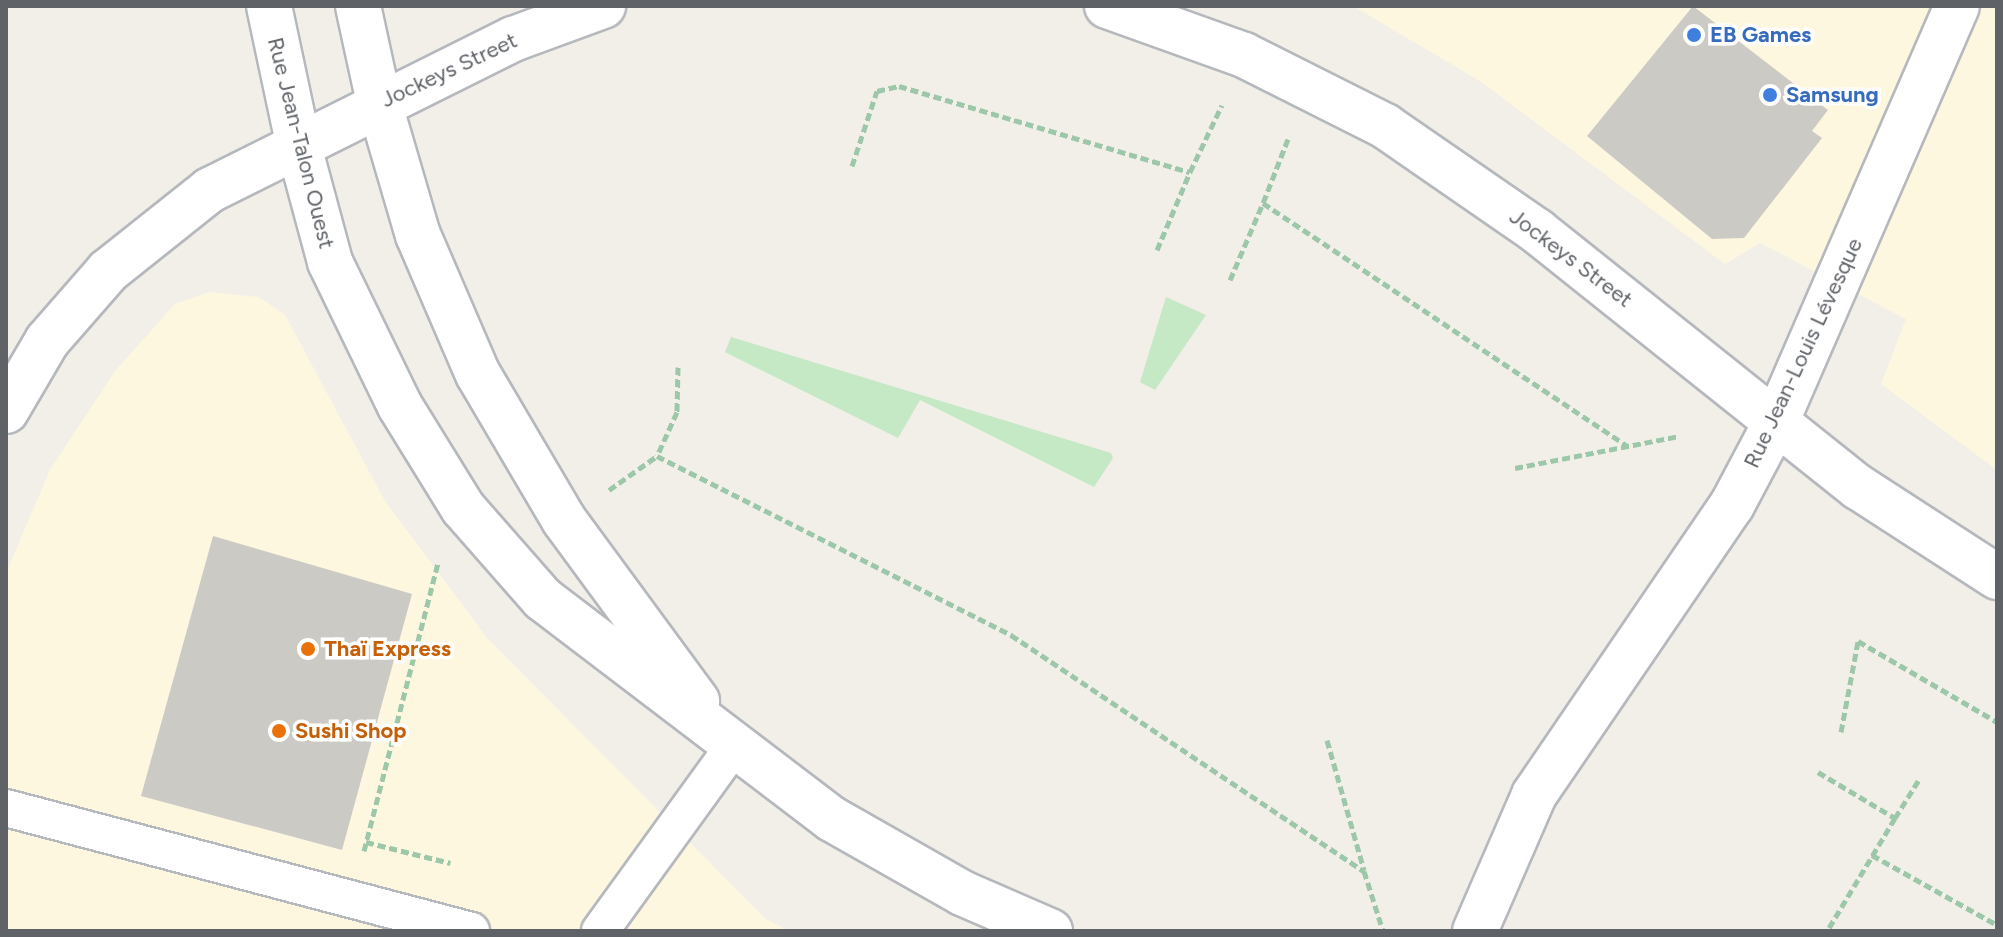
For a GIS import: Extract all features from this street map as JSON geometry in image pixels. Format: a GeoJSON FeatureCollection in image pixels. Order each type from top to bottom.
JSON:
{"type":"FeatureCollection","features":[{"type":"Feature","properties":{"kind":"street","name":"Rue Jean-Talon Ouest"},"geometry":{"type":"LineString","coordinates":[[269,6],[315,220],[360,328],[463,508],[543,599],[734,746],[876,846],[1050,931]]}},
{"type":"Feature","properties":{"kind":"street","name":"Rue Jean-Talon Ouest"},"geometry":{"type":"LineString","coordinates":[[358,6],[379,102],[432,274],[500,415],[614,592],[734,746]]}},
{"type":"Feature","properties":{"kind":"street","name":"Jockeys Street"},"geometry":{"type":"LineString","coordinates":[[6,411],[47,341],[108,271],[210,190],[379,102],[513,39],[603,6]]}},
{"type":"Feature","properties":{"kind":"street","name":"Jockeys Street"},"geometry":{"type":"LineString","coordinates":[[1107,6],[1244,55],[1385,126],[1537,231],[1858,487],[1997,577]]}},
{"type":"Feature","properties":{"kind":"street","name":"Rue Jean-Louis Lévesque"},"geometry":{"type":"LineString","coordinates":[[1475,931],[1534,795],[1732,505],[1777,420],[1957,6]]}},
{"type":"Feature","properties":{"kind":"lane"},"geometry":{"type":"LineString","coordinates":[[600,931],[734,746]]}},
{"type":"Feature","properties":{"kind":"lane"},"geometry":{"type":"LineString","coordinates":[[6,808],[471,931]]}},
{"type":"Feature","properties":{"kind":"path"},"geometry":{"type":"LineString","coordinates":[[852,166],[877,91],[899,86],[1190,172]]}},
{"type":"Feature","properties":{"kind":"path"},"geometry":{"type":"LineString","coordinates":[[1157,250],[1222,106]]}},
{"type":"Feature","properties":{"kind":"path"},"geometry":{"type":"LineString","coordinates":[[1230,280],[1287,140]]}},
{"type":"Feature","properties":{"kind":"path"},"geometry":{"type":"LineString","coordinates":[[1263,203],[1628,446]]}},
{"type":"Feature","properties":{"kind":"path"},"geometry":{"type":"LineString","coordinates":[[603,494],[657,456],[677,412],[678,367]]}},
{"type":"Feature","properties":{"kind":"path"},"geometry":{"type":"LineString","coordinates":[[1515,468],[1679,436]]}},
{"type":"Feature","properties":{"kind":"path"},"geometry":{"type":"LineString","coordinates":[[657,456],[1011,635],[1364,871]]}},
{"type":"Feature","properties":{"kind":"path"},"geometry":{"type":"LineString","coordinates":[[362,861],[441,550]]}},
{"type":"Feature","properties":{"kind":"path"},"geometry":{"type":"LineString","coordinates":[[1841,732],[1858,641],[1997,722]]}},
{"type":"Feature","properties":{"kind":"path"},"geometry":{"type":"LineString","coordinates":[[1327,740],[1383,931]]}},
{"type":"Feature","properties":{"kind":"path"},"geometry":{"type":"LineString","coordinates":[[1818,772],[1895,818]]}},
{"type":"Feature","properties":{"kind":"path"},"geometry":{"type":"LineString","coordinates":[[1827,931],[1920,778]]}},
{"type":"Feature","properties":{"kind":"path"},"geometry":{"type":"LineString","coordinates":[[366,842],[450,863]]}},
{"type":"Feature","properties":{"kind":"path"},"geometry":{"type":"LineString","coordinates":[[1872,855],[1997,925]]}},
{"type":"Feature","properties":{"kind":"shaded area"},"geometry":{"type":"Polygon","coordinates":[[[1353,6],[1997,6],[1997,470],[1881,384],[1906,319],[1760,243],[1725,264],[1480,81],[1353,6]]]}},
{"type":"Feature","properties":{"kind":"shaded area"},"geometry":{"type":"Polygon","coordinates":[[[209,292],[259,297],[285,315],[385,501],[487,638],[766,919],[789,931],[6,931],[6,573],[50,470],[115,371],[175,304],[209,292]]]}},
{"type":"Feature","properties":{"kind":"green space"},"geometry":{"type":"Polygon","coordinates":[[[1166,297],[1206,315],[1155,390],[1140,382],[1166,297]]]}},
{"type":"Feature","properties":{"kind":"green space"},"geometry":{"type":"Polygon","coordinates":[[[731,337],[1111,453],[1113,458],[1094,487],[920,400],[898,438],[725,352],[731,337]]]}},
{"type":"Feature","properties":{"kind":"building"},"geometry":{"type":"Polygon","coordinates":[[[1693,6],[1828,110],[1812,131],[1822,138],[1744,238],[1712,239],[1587,136],[1693,6]]]}},
{"type":"Feature","properties":{"kind":"building"},"geometry":{"type":"Polygon","coordinates":[[[213,536],[412,594],[342,850],[141,796],[213,536]]]}},
{"type":"Feature","properties":{"kind":"place","name":"EB Games"},"geometry":{"type":"Point","coordinates":[1694,35]}},
{"type":"Feature","properties":{"kind":"place","name":"Samsung"},"geometry":{"type":"Point","coordinates":[1770,95]}},
{"type":"Feature","properties":{"kind":"place","name":"Thaï Express"},"geometry":{"type":"Point","coordinates":[308,649]}},
{"type":"Feature","properties":{"kind":"place","name":"Sushi Shop"},"geometry":{"type":"Point","coordinates":[279,731]}}]}
